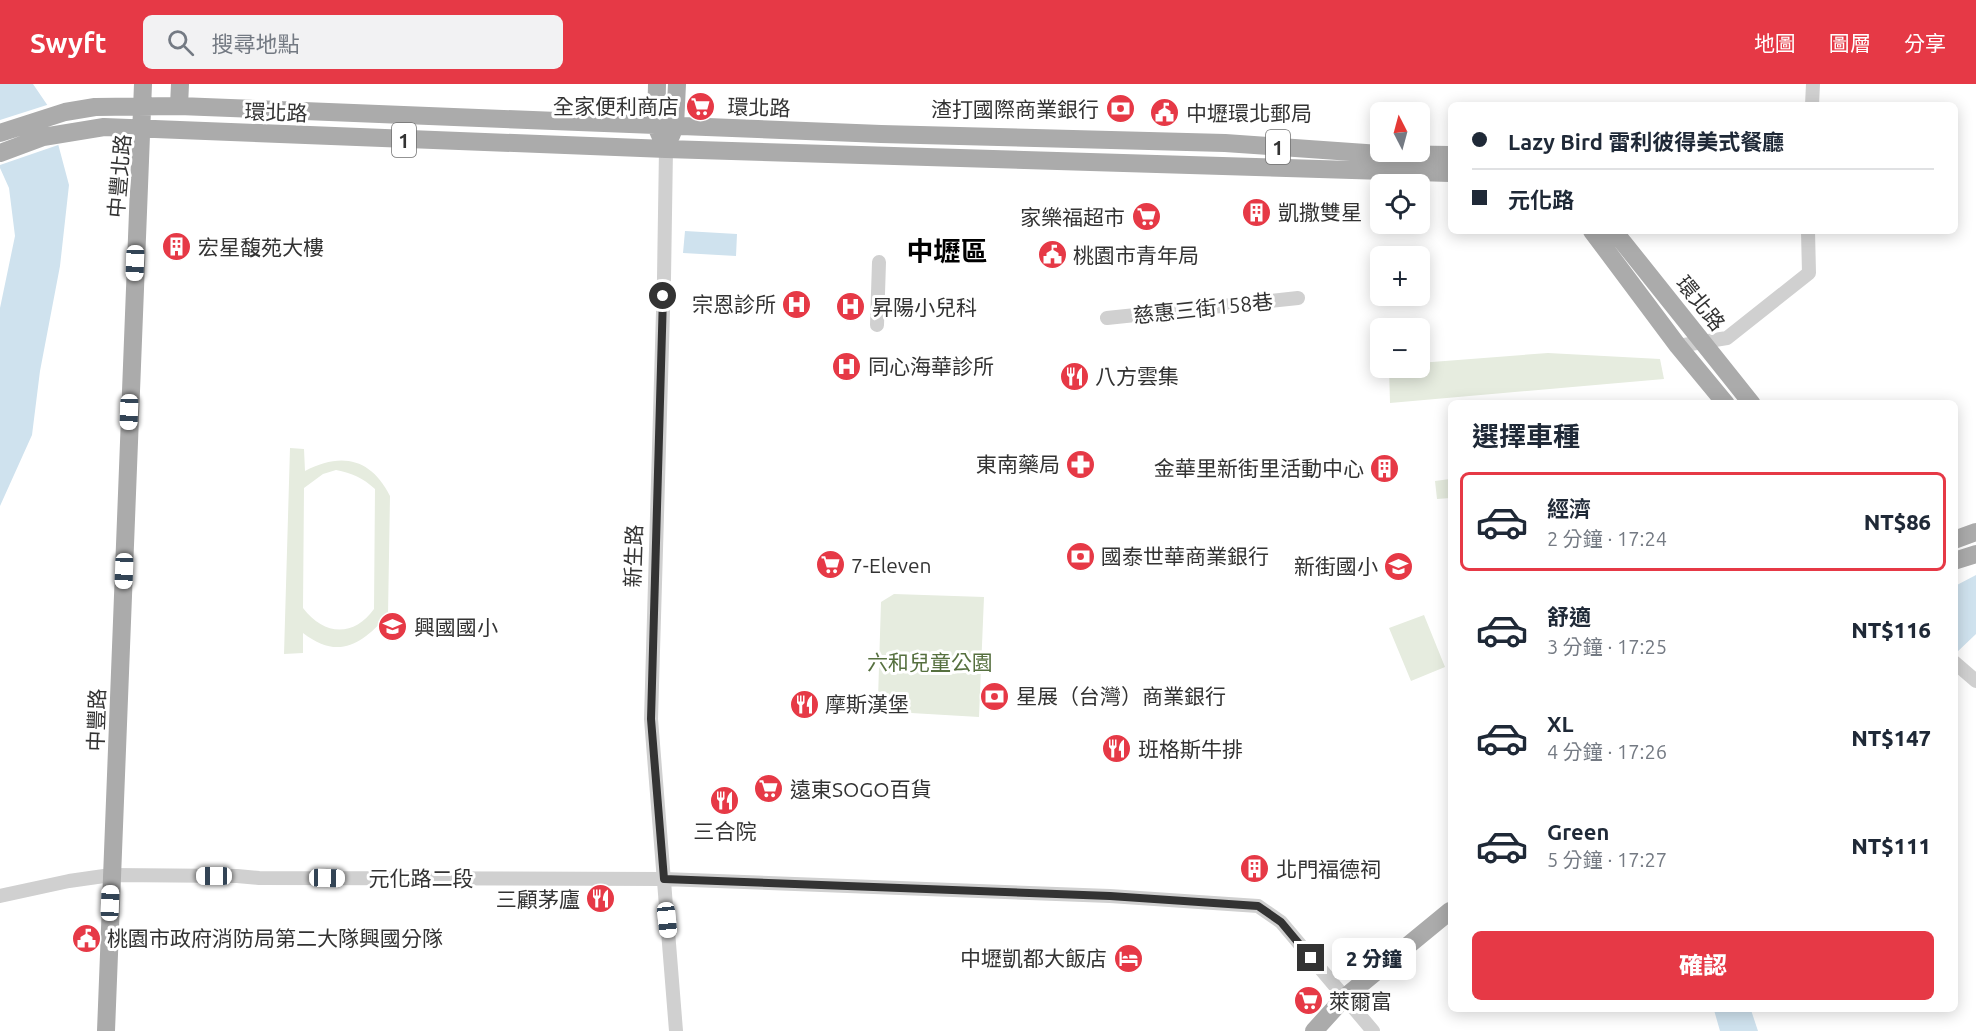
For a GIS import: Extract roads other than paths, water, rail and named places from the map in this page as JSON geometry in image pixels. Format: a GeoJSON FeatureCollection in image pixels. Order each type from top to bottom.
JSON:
{"type":"FeatureCollection","features":[{"type":"Feature","properties":{"kind":"main road"},"geometry":{"type":"LineString","coordinates":[[141,128],[143,84]]}},
{"type":"Feature","properties":{"kind":"main road"},"geometry":{"type":"LineString","coordinates":[[179,106],[180,84]]}},
{"type":"Feature","properties":{"kind":"main road","name":"新生路"},"geometry":{"type":"LineString","coordinates":[[657,84],[656,126],[666,149]]}},
{"type":"Feature","properties":{"kind":"main road"},"geometry":{"type":"LineString","coordinates":[[666,149],[675,126],[677,84]]}},
{"type":"Feature","properties":{"kind":"main road","name":"環北路"},"geometry":{"type":"LineString","coordinates":[[0,133],[65,112],[95,107],[179,106],[881,134],[1225,143],[1380,154],[1448,155]]}},
{"type":"Feature","properties":{"kind":"main road","name":"中豐北路"},"geometry":{"type":"LineString","coordinates":[[129,412],[141,128],[179,106]]}},
{"type":"Feature","properties":{"kind":"main road","name":"環北路"},"geometry":{"type":"LineString","coordinates":[[0,153],[43,137],[105,127],[666,149],[1448,173]]}},
{"type":"Feature","properties":{"kind":"main road","name":"環北路"},"geometry":{"type":"LineString","coordinates":[[1594,234],[1678,346],[1723,400]]}},
{"type":"Feature","properties":{"kind":"main road","name":"環北路"},"geometry":{"type":"LineString","coordinates":[[1616,234],[1749,400]]}},
{"type":"Feature","properties":{"kind":"main road","name":"中豐路"},"geometry":{"type":"LineString","coordinates":[[106,1031],[129,412]]}},
{"type":"Feature","properties":{"kind":"main road"},"geometry":{"type":"LineString","coordinates":[[1958,539],[1976,532]]}},
{"type":"Feature","properties":{"kind":"main road"},"geometry":{"type":"LineString","coordinates":[[1958,560],[1976,554]]}},
{"type":"Feature","properties":{"kind":"main road"},"geometry":{"type":"LineString","coordinates":[[1314,1031],[1344,998],[1448,913]]}},
{"type":"Feature","properties":{"kind":"street"},"geometry":{"type":"LineString","coordinates":[[1812,102],[1814,84]]}},
{"type":"Feature","properties":{"kind":"street"},"geometry":{"type":"LineString","coordinates":[[880,155],[881,134]]}},
{"type":"Feature","properties":{"kind":"street"},"geometry":{"type":"LineString","coordinates":[[1105,141],[1105,162]]}},
{"type":"Feature","properties":{"kind":"street","name":"新生路"},"geometry":{"type":"LineString","coordinates":[[666,149],[651,719],[676,1031]]}},
{"type":"Feature","properties":{"kind":"street"},"geometry":{"type":"LineString","coordinates":[[1678,346],[1727,338],[1809,273],[1808,234]]}},
{"type":"Feature","properties":{"kind":"street"},"geometry":{"type":"LineString","coordinates":[[877,326],[879,262]]}},
{"type":"Feature","properties":{"kind":"street","name":"慈惠三街158巷"},"geometry":{"type":"LineString","coordinates":[[1107,318],[1298,298]]}},
{"type":"Feature","properties":{"kind":"street"},"geometry":{"type":"LineString","coordinates":[[1958,665],[1976,681]]}},
{"type":"Feature","properties":{"kind":"street","name":"元化路二段"},"geometry":{"type":"LineString","coordinates":[[0,896],[69,881],[111,875],[259,878],[664,879],[1110,896],[1258,906],[1281,922],[1373,1031]]}},
{"type":"Feature","properties":{"kind":"water"},"geometry":{"type":"Polygon","coordinates":[[[0,84],[33,84],[48,106],[69,185],[60,266],[40,371],[32,435],[0,506],[0,308],[15,236],[9,188],[0,168],[0,84]]]}},
{"type":"Feature","properties":{"kind":"water"},"geometry":{"type":"Polygon","coordinates":[[[685,231],[737,234],[736,256],[683,253],[685,231]]]}},
{"type":"Feature","properties":{"kind":"water"},"geometry":{"type":"Polygon","coordinates":[[[1976,575],[1976,634],[1958,651],[1958,584],[1976,575]]]}},
{"type":"Feature","properties":{"kind":"water"},"geometry":{"type":"Polygon","coordinates":[[[1715,1012],[1752,1012],[1758,1031],[1720,1031],[1715,1012]]]}},
{"type":"Feature","properties":{"kind":"place","name":"全家便利商店"},"geometry":{"type":"Point","coordinates":[700,106]}},
{"type":"Feature","properties":{"kind":"place","name":"渣打國際商業銀行"},"geometry":{"type":"Point","coordinates":[1120,109]}},
{"type":"Feature","properties":{"kind":"place","name":"中壢環北郵局"},"geometry":{"type":"Point","coordinates":[1165,113]}},
{"type":"Feature","properties":{"kind":"place","name":"凱撒雙星"},"geometry":{"type":"Point","coordinates":[1257,212]}},
{"type":"Feature","properties":{"kind":"place","name":"家樂福超市"},"geometry":{"type":"Point","coordinates":[1146,217]}},
{"type":"Feature","properties":{"kind":"place","name":"宏星馥苑大樓"},"geometry":{"type":"Point","coordinates":[177,247]}},
{"type":"Feature","properties":{"kind":"place","name":"桃園市青年局"},"geometry":{"type":"Point","coordinates":[1052,255]}},
{"type":"Feature","properties":{"kind":"place","name":"宗恩診所"},"geometry":{"type":"Point","coordinates":[797,304]}},
{"type":"Feature","properties":{"kind":"place","name":"昇陽小兒科"},"geometry":{"type":"Point","coordinates":[851,307]}},
{"type":"Feature","properties":{"kind":"place","name":"同心海華診所"},"geometry":{"type":"Point","coordinates":[847,366]}},
{"type":"Feature","properties":{"kind":"place","name":"八方雲集"},"geometry":{"type":"Point","coordinates":[1074,376]}},
{"type":"Feature","properties":{"kind":"place","name":"東南藥局"},"geometry":{"type":"Point","coordinates":[1081,464]}},
{"type":"Feature","properties":{"kind":"place","name":"金華里新街里活動中心"},"geometry":{"type":"Point","coordinates":[1385,468]}},
{"type":"Feature","properties":{"kind":"place","name":"國泰世華商業銀行"},"geometry":{"type":"Point","coordinates":[1080,556]}},
{"type":"Feature","properties":{"kind":"place","name":"7-Eleven"},"geometry":{"type":"Point","coordinates":[830,565]}},
{"type":"Feature","properties":{"kind":"place","name":"新街國小"},"geometry":{"type":"Point","coordinates":[1399,566]}},
{"type":"Feature","properties":{"kind":"place","name":"興國國小"},"geometry":{"type":"Point","coordinates":[393,627]}},
{"type":"Feature","properties":{"kind":"place","name":"星展（台灣）商業銀行"},"geometry":{"type":"Point","coordinates":[995,696]}},
{"type":"Feature","properties":{"kind":"place","name":"摩斯漢堡"},"geometry":{"type":"Point","coordinates":[804,704]}},
{"type":"Feature","properties":{"kind":"place","name":"班格斯牛排"},"geometry":{"type":"Point","coordinates":[1117,749]}},
{"type":"Feature","properties":{"kind":"place","name":"遠東SOGO百貨"},"geometry":{"type":"Point","coordinates":[769,789]}},
{"type":"Feature","properties":{"kind":"place","name":"三合院"},"geometry":{"type":"Point","coordinates":[725,800]}},
{"type":"Feature","properties":{"kind":"place","name":"北門福德祠"},"geometry":{"type":"Point","coordinates":[1255,869]}},
{"type":"Feature","properties":{"kind":"place","name":"三顧茅廬"},"geometry":{"type":"Point","coordinates":[601,899]}},
{"type":"Feature","properties":{"kind":"place","name":"桃園市政府消防局第二大隊興國分隊"},"geometry":{"type":"Point","coordinates":[86,938]}},
{"type":"Feature","properties":{"kind":"place","name":"中壢凱都大飯店"},"geometry":{"type":"Point","coordinates":[1128,958]}},
{"type":"Feature","properties":{"kind":"place","name":"萊爾富"},"geometry":{"type":"Point","coordinates":[1308,1001]}},
{"type":"Feature","properties":{"kind":"district","name":"中壢區"},"geometry":{"type":"Point","coordinates":[947,251]}},
{"type":"Feature","properties":{"kind":"park label","name":"六和兒童公園"},"geometry":{"type":"Point","coordinates":[930,662]}}]}
